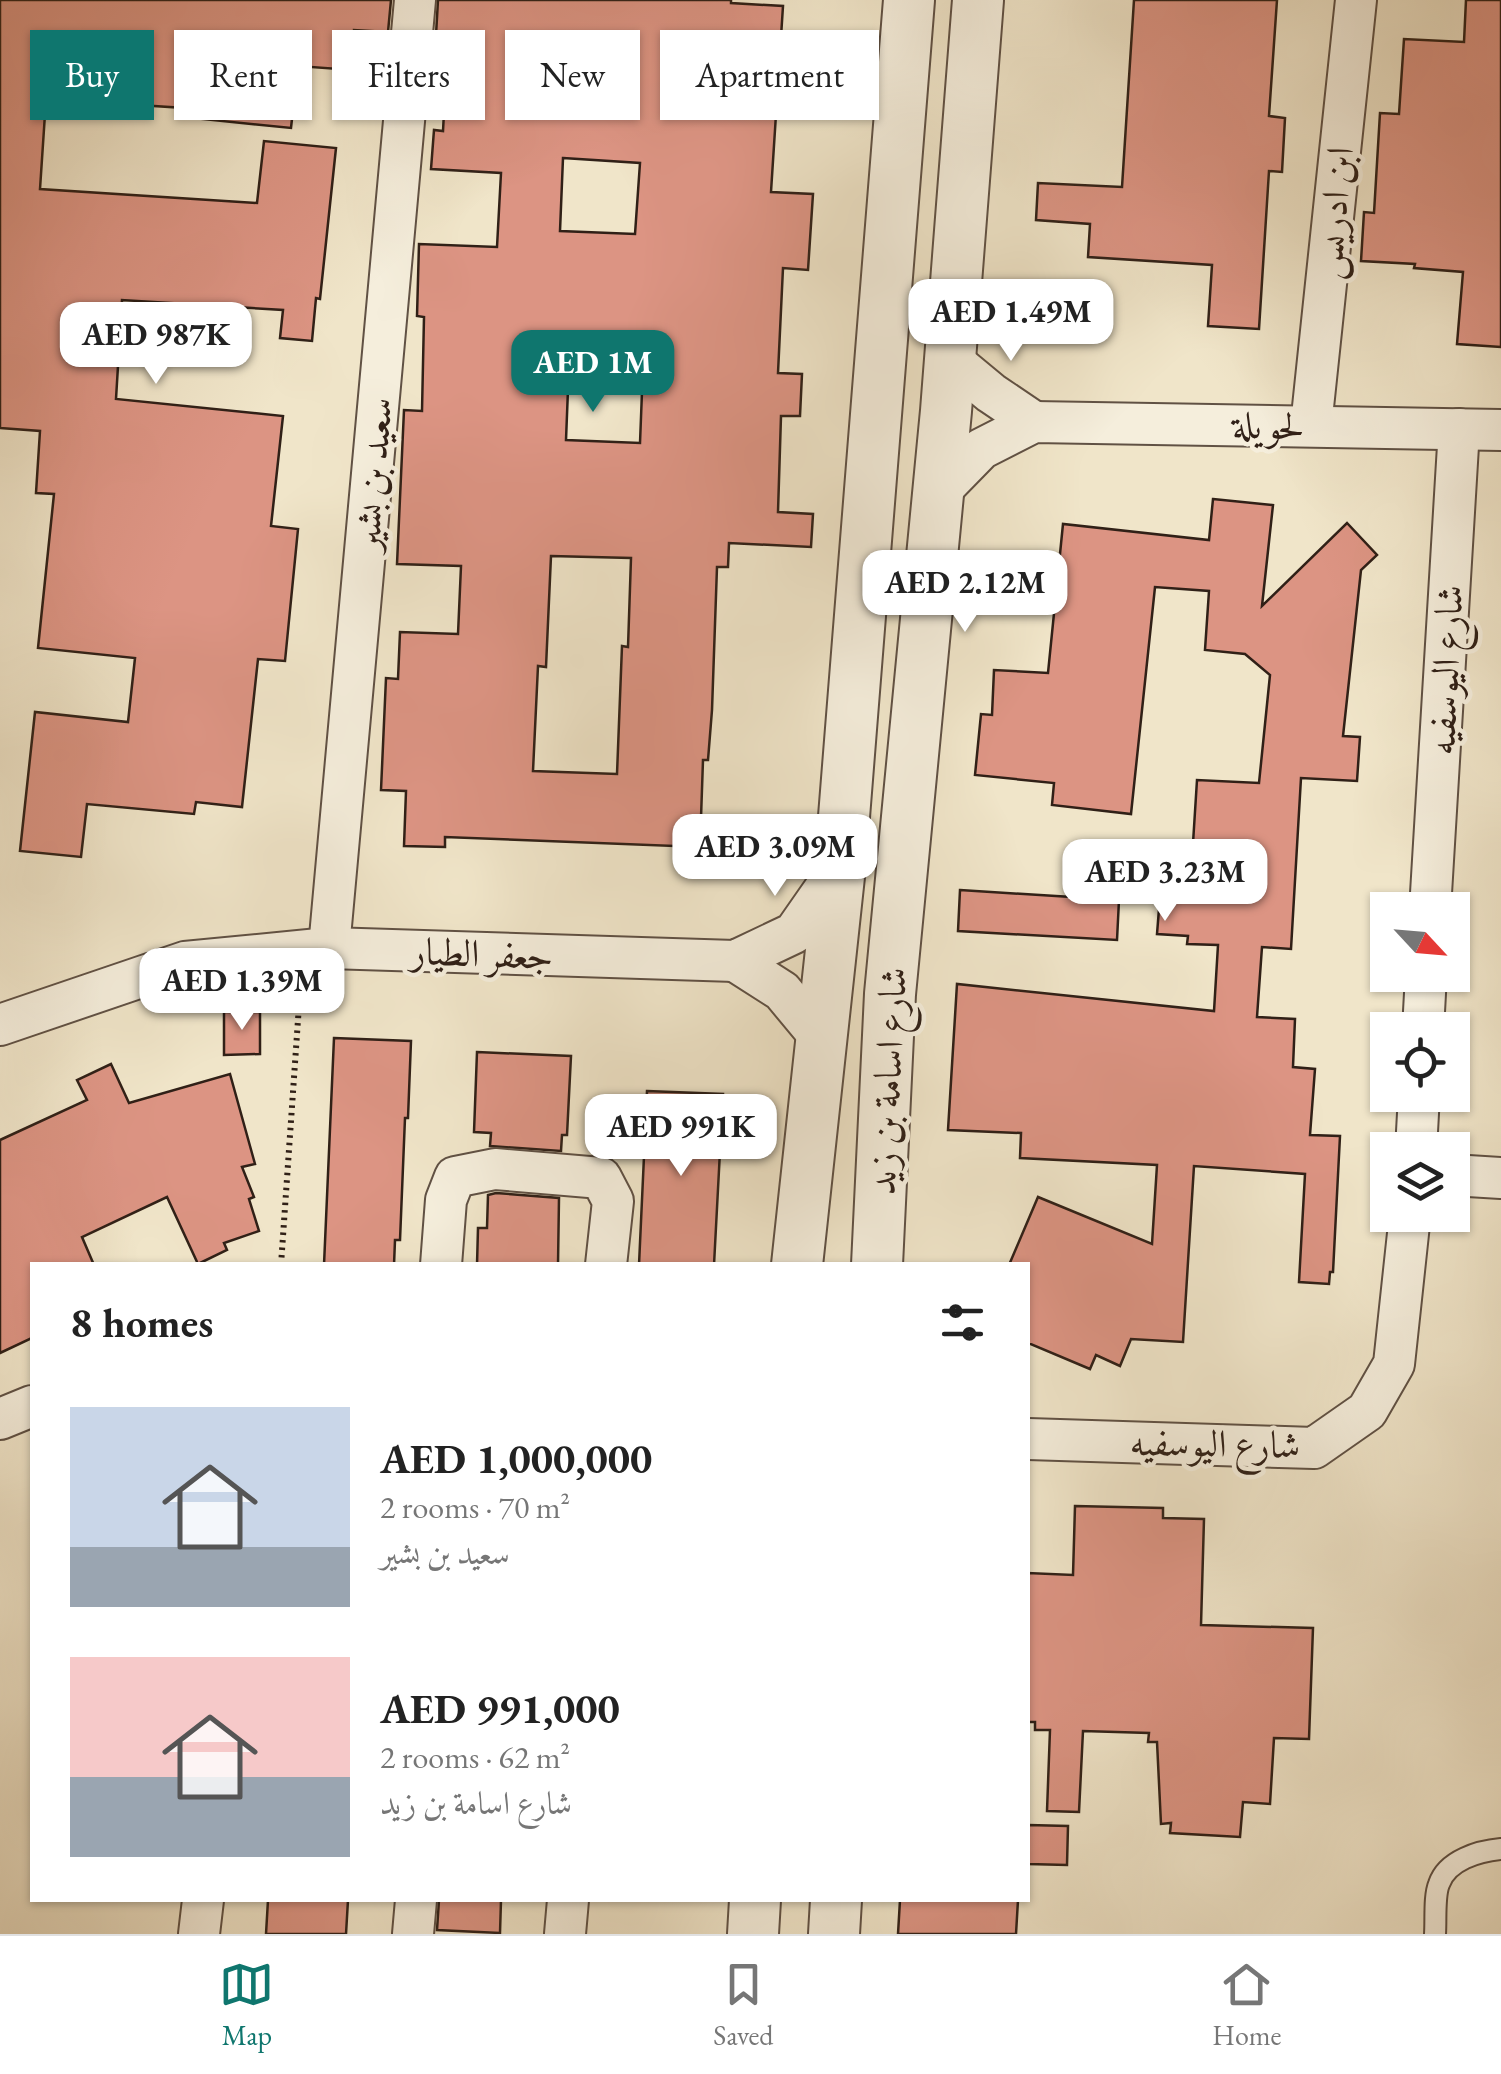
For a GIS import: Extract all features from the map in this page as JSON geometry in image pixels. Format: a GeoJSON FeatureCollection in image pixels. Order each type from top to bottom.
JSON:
{"type":"FeatureCollection","features":[{"type":"Feature","properties":{"kind":"street","name":"سعيد بن بشير"},"geometry":{"type":"LineString","coordinates":[[316,949],[415,0]]}},
{"type":"Feature","properties":{"kind":"street","name":"شارع اسامة بن زيد"},"geometry":{"type":"LineString","coordinates":[[797,1262],[840,867],[909,0]]}},
{"type":"Feature","properties":{"kind":"street","name":"شارع اسامة بن زيد"},"geometry":{"type":"LineString","coordinates":[[876,1262],[890,994],[950,359],[978,0]]}},
{"type":"Feature","properties":{"kind":"street","name":"ابن ادريس"},"geometry":{"type":"LineString","coordinates":[[1312,426],[1356,0]]}},
{"type":"Feature","properties":{"kind":"street"},"geometry":{"type":"LineString","coordinates":[[950,359],[1034,422]]}},
{"type":"Feature","properties":{"kind":"street","name":"لحويلة"},"geometry":{"type":"LineString","coordinates":[[938,493],[982,449],[1034,422],[1501,430]]}},
{"type":"Feature","properties":{"kind":"street","name":"شارع اليوسفيه"},"geometry":{"type":"LineString","coordinates":[[1431,892],[1459,429]]}},
{"type":"Feature","properties":{"kind":"street","name":"جعفر الطيار"},"geometry":{"type":"LineString","coordinates":[[0,1025],[185,962],[316,949],[734,962],[794,932],[840,867]]}},
{"type":"Feature","properties":{"kind":"street","name":"جعفر الطيار"},"geometry":{"type":"LineString","coordinates":[[734,962],[782,991],[821,1038]]}},
{"type":"Feature","properties":{"kind":"street"},"geometry":{"type":"LineString","coordinates":[[441,1262],[446,1200],[455,1177],[494,1168],[601,1178],[613,1201],[606,1262]]}},
{"type":"Feature","properties":{"kind":"street"},"geometry":{"type":"LineString","coordinates":[[1470,1176],[1501,1178]]}},
{"type":"Feature","properties":{"kind":"street","name":"شارع اليوسفيه"},"geometry":{"type":"LineString","coordinates":[[1030,1439],[1314,1448],[1367,1412],[1394,1364],[1408,1232]]}},
{"type":"Feature","properties":{"kind":"street"},"geometry":{"type":"LineString","coordinates":[[0,1419],[30,1407]]}},
{"type":"Feature","properties":{"kind":"street"},"geometry":{"type":"LineString","coordinates":[[199,1934],[203,1902]]}},
{"type":"Feature","properties":{"kind":"street"},"geometry":{"type":"LineString","coordinates":[[413,1934],[416,1902]]}},
{"type":"Feature","properties":{"kind":"street"},"geometry":{"type":"LineString","coordinates":[[565,1934],[568,1902]]}},
{"type":"Feature","properties":{"kind":"street"},"geometry":{"type":"LineString","coordinates":[[753,1934],[755,1902]]}},
{"type":"Feature","properties":{"kind":"street"},"geometry":{"type":"LineString","coordinates":[[834,1934],[836,1902]]}},
{"type":"Feature","properties":{"kind":"lane"},"geometry":{"type":"LineString","coordinates":[[1435,1934],[1439,1882],[1458,1861],[1480,1851],[1501,1848]]}},
{"type":"Feature","properties":{"kind":"path"},"geometry":{"type":"LineString","coordinates":[[281,1262],[316,949]]}},
{"type":"Feature","properties":{"kind":"building"},"geometry":{"type":"Polygon","coordinates":[[[0,0],[391,0],[388,30],[332,30],[332,69],[312,67],[312,30],[174,30],[174,107],[154,106],[154,30],[30,30],[30,120],[45,120],[40,189],[257,203],[264,141],[336,148],[312,341],[280,338],[283,310],[122,300],[116,399],[283,416],[271,526],[298,529],[285,661],[258,659],[242,807],[196,802],[194,814],[87,804],[81,857],[20,851],[35,712],[128,722],[135,658],[38,648],[54,494],[36,493],[40,431],[0,428],[0,0]]]}},
{"type":"Feature","properties":{"kind":"building"},"geometry":{"type":"Polygon","coordinates":[[[438,0],[731,0],[783,6],[781,30],[660,30],[660,120],[776,120],[771,192],[813,194],[808,270],[783,268],[778,373],[802,374],[800,416],[781,416],[778,512],[813,514],[811,547],[729,543],[728,567],[717,567],[712,710],[708,760],[703,760],[700,847],[445,837],[445,847],[404,846],[406,791],[381,790],[386,678],[398,679],[400,632],[458,634],[461,566],[397,564],[404,410],[422,411],[424,317],[417,316],[419,244],[497,247],[501,173],[431,169],[434,130],[443,131],[444,120],[485,120],[485,30],[436,30],[438,0]],[[563,158],[560,231],[635,234],[640,163],[563,158]],[[569,364],[566,440],[640,443],[643,366],[569,364]],[[551,556],[546,667],[538,666],[533,771],[617,774],[622,646],[628,647],[631,558],[551,556]]]}},
{"type":"Feature","properties":{"kind":"building"},"geometry":{"type":"Polygon","coordinates":[[[1134,0],[1277,0],[1269,116],[1285,118],[1282,172],[1269,171],[1259,329],[1208,326],[1212,265],[1088,257],[1090,224],[1036,220],[1038,183],[1122,187],[1134,0]]]}},
{"type":"Feature","properties":{"kind":"building"},"geometry":{"type":"Polygon","coordinates":[[[1466,0],[1501,0],[1501,347],[1457,344],[1463,272],[1361,261],[1364,212],[1374,213],[1380,113],[1399,114],[1404,39],[1464,42],[1466,0]]]}},
{"type":"Feature","properties":{"kind":"building"},"geometry":{"type":"Polygon","coordinates":[[[212,120],[292,120],[291,128],[212,120]]]}},
{"type":"Feature","properties":{"kind":"building"},"geometry":{"type":"Polygon","coordinates":[[[1213,499],[1273,505],[1262,606],[1347,523],[1377,555],[1361,570],[1343,736],[1360,737],[1357,781],[1301,778],[1291,949],[1262,947],[1257,1017],[1295,1019],[1293,1067],[1315,1069],[1310,1135],[1340,1136],[1333,1272],[1329,1284],[1299,1282],[1305,1174],[1194,1166],[1183,1342],[1131,1339],[1120,1366],[1096,1355],[1090,1369],[1030,1344],[1030,1262],[1010,1262],[1038,1197],[1152,1244],[1157,1165],[1020,1158],[1021,1133],[948,1130],[957,984],[1214,1011],[1218,945],[1187,944],[1188,936],[1157,934],[1163,859],[1192,859],[1197,780],[1259,783],[1270,675],[1245,654],[1205,650],[1209,591],[1155,587],[1131,814],[1052,805],[1054,783],[975,775],[981,714],[992,715],[994,670],[1048,673],[1063,524],[1209,540],[1213,499]]]}},
{"type":"Feature","properties":{"kind":"building"},"geometry":{"type":"Polygon","coordinates":[[[960,890],[1119,900],[1117,940],[958,931],[960,890]]]}},
{"type":"Feature","properties":{"kind":"building"},"geometry":{"type":"Polygon","coordinates":[[[224,1012],[260,1012],[260,1054],[224,1055],[224,1012]]]}},
{"type":"Feature","properties":{"kind":"building"},"geometry":{"type":"Polygon","coordinates":[[[334,1038],[411,1041],[400,1240],[395,1240],[394,1262],[324,1262],[334,1038]]]}},
{"type":"Feature","properties":{"kind":"building"},"geometry":{"type":"Polygon","coordinates":[[[477,1052],[571,1056],[567,1135],[562,1135],[561,1151],[490,1146],[491,1133],[474,1132],[477,1052]]]}},
{"type":"Feature","properties":{"kind":"building"},"geometry":{"type":"Polygon","coordinates":[[[111,1064],[129,1103],[230,1074],[255,1164],[242,1167],[254,1197],[249,1199],[259,1231],[224,1243],[227,1250],[197,1262],[167,1197],[82,1237],[93,1262],[30,1262],[30,1339],[0,1353],[0,1140],[87,1100],[77,1080],[111,1064]]]}},
{"type":"Feature","properties":{"kind":"building"},"geometry":{"type":"Polygon","coordinates":[[[647,1091],[723,1094],[714,1262],[639,1262],[647,1091]]]}},
{"type":"Feature","properties":{"kind":"building"},"geometry":{"type":"Polygon","coordinates":[[[488,1195],[559,1198],[558,1262],[477,1262],[478,1228],[487,1228],[488,1195]]]}},
{"type":"Feature","properties":{"kind":"building"},"geometry":{"type":"Polygon","coordinates":[[[1075,1506],[1163,1508],[1163,1518],[1204,1519],[1201,1625],[1313,1628],[1309,1739],[1274,1738],[1270,1804],[1243,1802],[1240,1837],[1170,1833],[1171,1823],[1161,1824],[1157,1742],[1148,1742],[1149,1733],[1083,1731],[1079,1812],[1047,1811],[1050,1730],[1035,1730],[1035,1722],[1030,1722],[1030,1573],[1073,1575],[1075,1506]]]}},
{"type":"Feature","properties":{"kind":"building"},"geometry":{"type":"Polygon","coordinates":[[[1030,1825],[1068,1826],[1067,1865],[1030,1864],[1030,1825]]]}},
{"type":"Feature","properties":{"kind":"building"},"geometry":{"type":"Polygon","coordinates":[[[268,1902],[348,1902],[346,1934],[266,1934],[268,1902]]]}},
{"type":"Feature","properties":{"kind":"building"},"geometry":{"type":"Polygon","coordinates":[[[439,1902],[501,1902],[500,1933],[437,1930],[439,1902]]]}},
{"type":"Feature","properties":{"kind":"building"},"geometry":{"type":"Polygon","coordinates":[[[900,1902],[1018,1902],[1016,1934],[898,1934],[900,1902]]]}}]}
